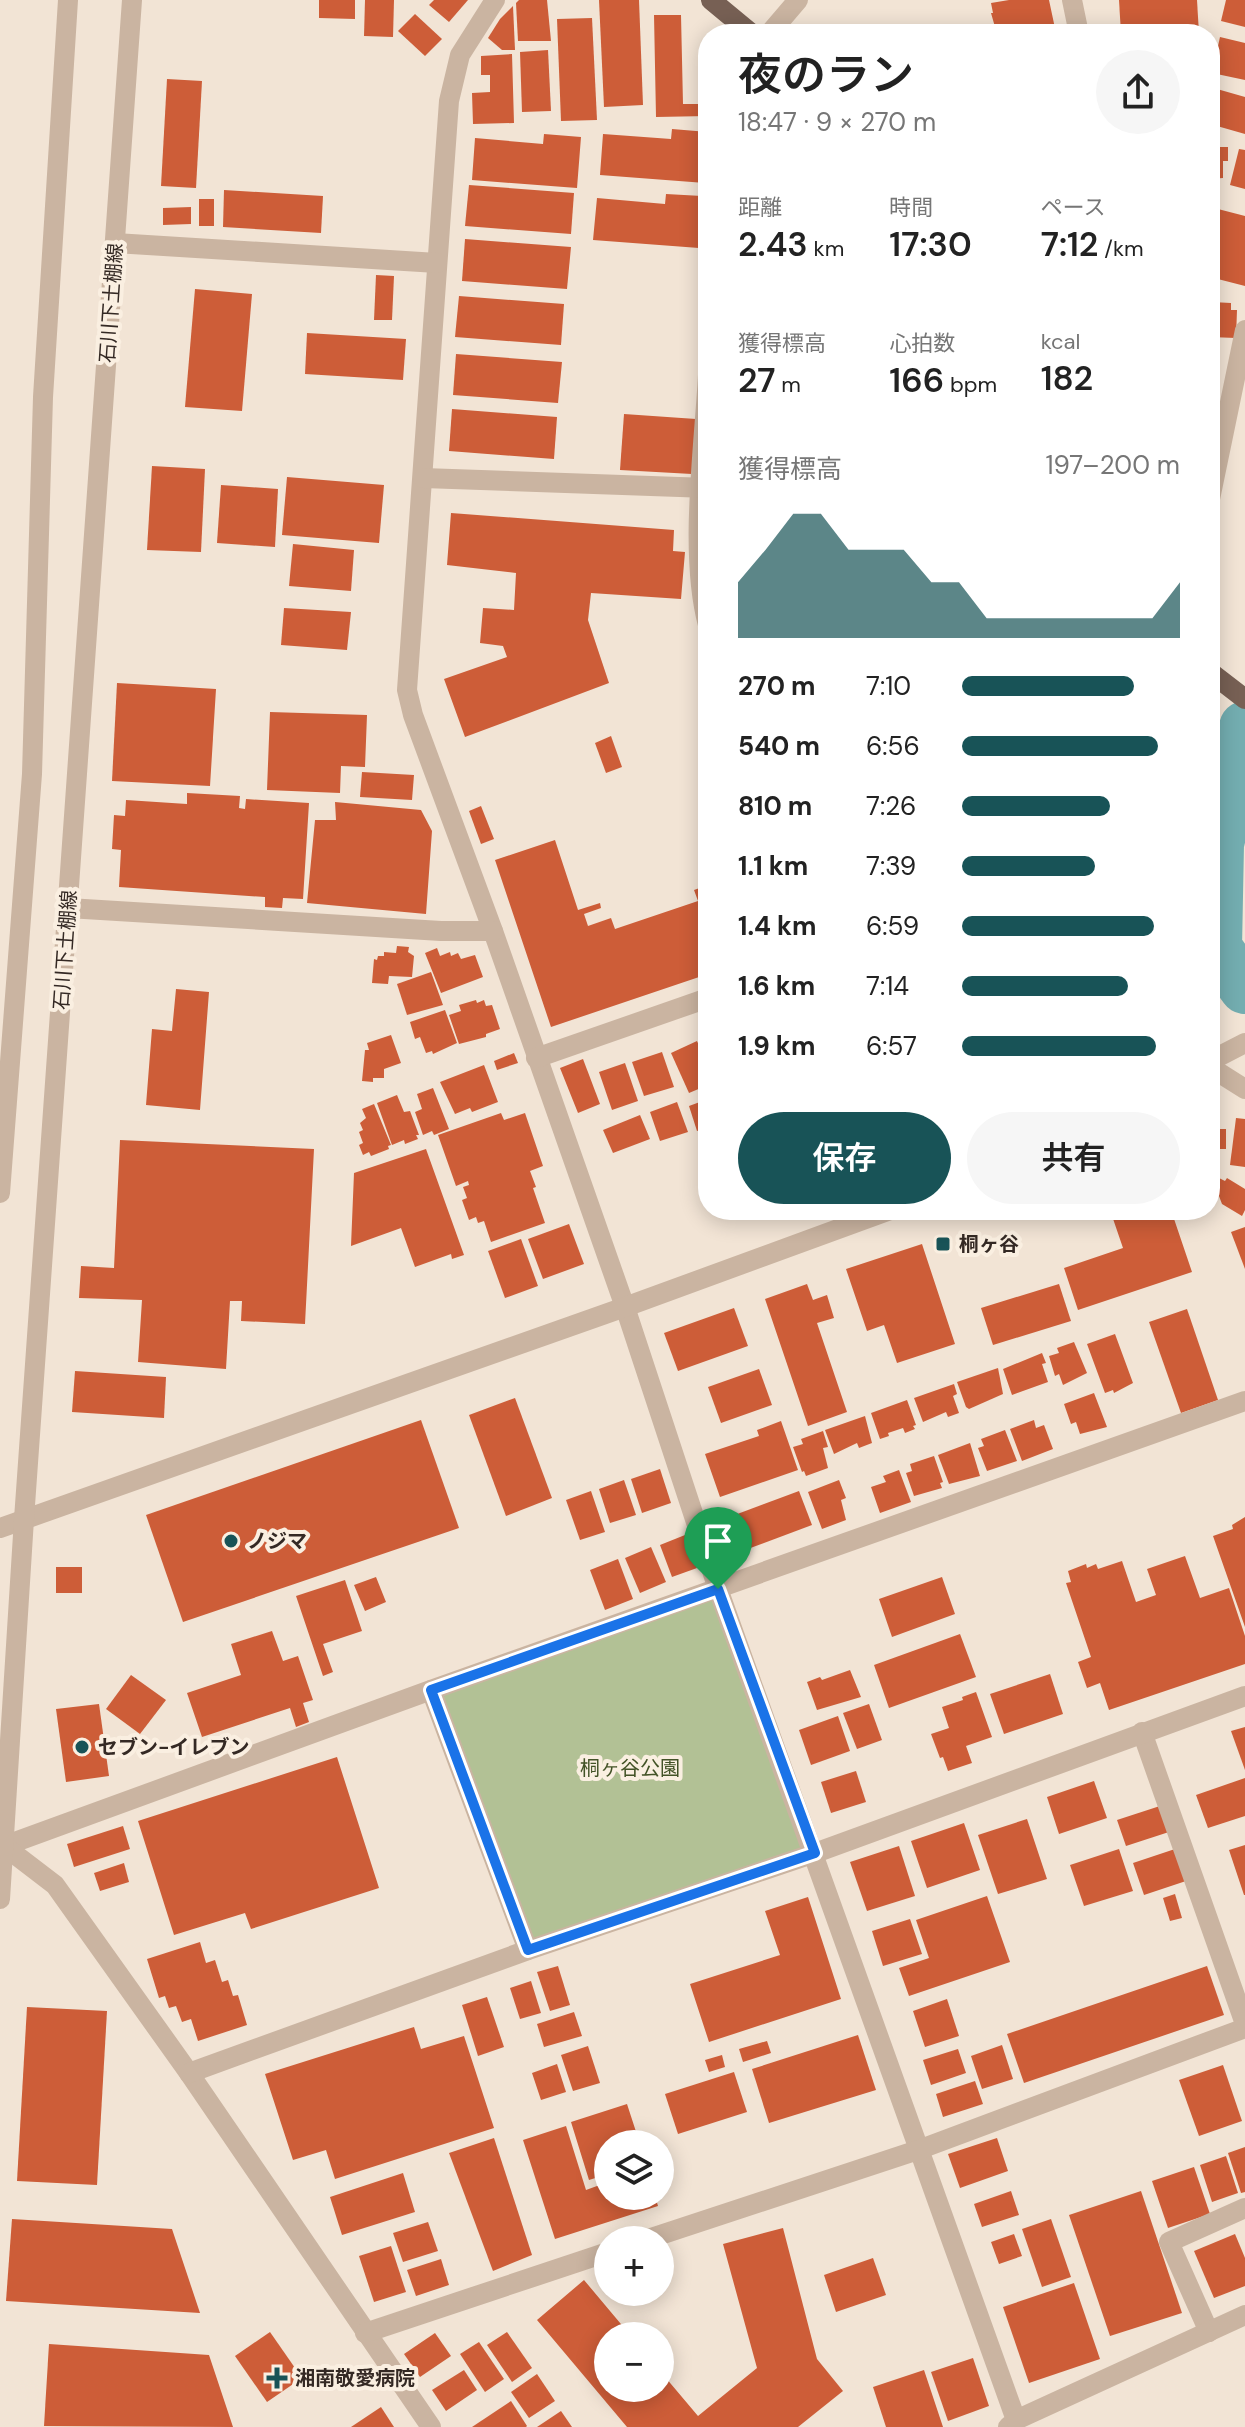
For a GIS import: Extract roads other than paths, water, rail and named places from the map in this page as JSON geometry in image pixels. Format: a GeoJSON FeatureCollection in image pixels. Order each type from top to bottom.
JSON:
{"type":"FeatureCollection","features":[{"type":"Feature","properties":{"kind":"main road"},"geometry":{"type":"LineString","coordinates":[[711,0],[740,24]]}},
{"type":"Feature","properties":{"kind":"main road"},"geometry":{"type":"LineString","coordinates":[[1220,680],[1245,699]]}},
{"type":"Feature","properties":{"kind":"street"},"geometry":{"type":"LineString","coordinates":[[0,1193],[32,774],[43,397],[68,0]]}},
{"type":"Feature","properties":{"kind":"street","name":"石川下土棚線"},"geometry":{"type":"LineString","coordinates":[[0,1899],[24,1519],[132,0]]}},
{"type":"Feature","properties":{"kind":"street"},"geometry":{"type":"LineString","coordinates":[[495,0],[460,55],[449,101],[407,690],[413,715],[493,931],[625,1307],[718,1589],[815,1853],[1012,2424],[1245,2315]]}},
{"type":"Feature","properties":{"kind":"street"},"geometry":{"type":"LineString","coordinates":[[778,24],[798,0]]}},
{"type":"Feature","properties":{"kind":"street"},"geometry":{"type":"LineString","coordinates":[[1072,0],[1077,24]]}},
{"type":"Feature","properties":{"kind":"street"},"geometry":{"type":"LineString","coordinates":[[115,243],[437,263]]}},
{"type":"Feature","properties":{"kind":"street"},"geometry":{"type":"LineString","coordinates":[[1220,451],[1245,330]]}},
{"type":"Feature","properties":{"kind":"street"},"geometry":{"type":"LineString","coordinates":[[423,478],[698,488]]}},
{"type":"Feature","properties":{"kind":"street"},"geometry":{"type":"LineString","coordinates":[[68,908],[441,931],[493,931]]}},
{"type":"Feature","properties":{"kind":"street"},"geometry":{"type":"LineString","coordinates":[[536,1058],[698,1001]]}},
{"type":"Feature","properties":{"kind":"street"},"geometry":{"type":"LineString","coordinates":[[1220,1058],[1245,1043]]}},
{"type":"Feature","properties":{"kind":"street"},"geometry":{"type":"LineString","coordinates":[[1220,1071],[1245,1089]]}},
{"type":"Feature","properties":{"kind":"street"},"geometry":{"type":"LineString","coordinates":[[0,1528],[863,1220]]}},
{"type":"Feature","properties":{"kind":"street"},"geometry":{"type":"LineString","coordinates":[[4,1846],[431,1690],[1245,1401]]}},
{"type":"Feature","properties":{"kind":"street"},"geometry":{"type":"LineString","coordinates":[[431,1690],[528,1950]]}},
{"type":"Feature","properties":{"kind":"street"},"geometry":{"type":"LineString","coordinates":[[189,2073],[528,1950],[815,1853],[1245,1696]]}},
{"type":"Feature","properties":{"kind":"street"},"geometry":{"type":"LineString","coordinates":[[674,2230],[918,2150],[1245,2026],[1142,1732]]}},
{"type":"Feature","properties":{"kind":"street"},"geometry":{"type":"LineString","coordinates":[[4,1846],[55,1885],[189,2073],[431,2427]]}},
{"type":"Feature","properties":{"kind":"street"},"geometry":{"type":"LineString","coordinates":[[1209,2332],[1169,2242],[1245,2208]]}},
{"type":"Feature","properties":{"kind":"street"},"geometry":{"type":"LineString","coordinates":[[365,2333],[594,2257]]}},
{"type":"Feature","properties":{"kind":"waterway"},"geometry":{"type":"LineString","coordinates":[[1220,835],[1245,727]]}},
{"type":"Feature","properties":{"kind":"waterway"},"geometry":{"type":"LineString","coordinates":[[1220,954],[1245,988]]}},
{"type":"Feature","properties":{"kind":"place","name":"桐ヶ谷"},"geometry":{"type":"Point","coordinates":[943,1244]}},
{"type":"Feature","properties":{"kind":"place","name":"ノジマ"},"geometry":{"type":"Point","coordinates":[231,1541]}},
{"type":"Feature","properties":{"kind":"place","name":"セブン-イレブン"},"geometry":{"type":"Point","coordinates":[82,1747]}},
{"type":"Feature","properties":{"kind":"place","name":"湘南敬愛病院"},"geometry":{"type":"Point","coordinates":[277,2378]}},
{"type":"Feature","properties":{"kind":"park label","name":"桐ヶ谷公園"},"geometry":{"type":"Point","coordinates":[630,1768]}}]}
